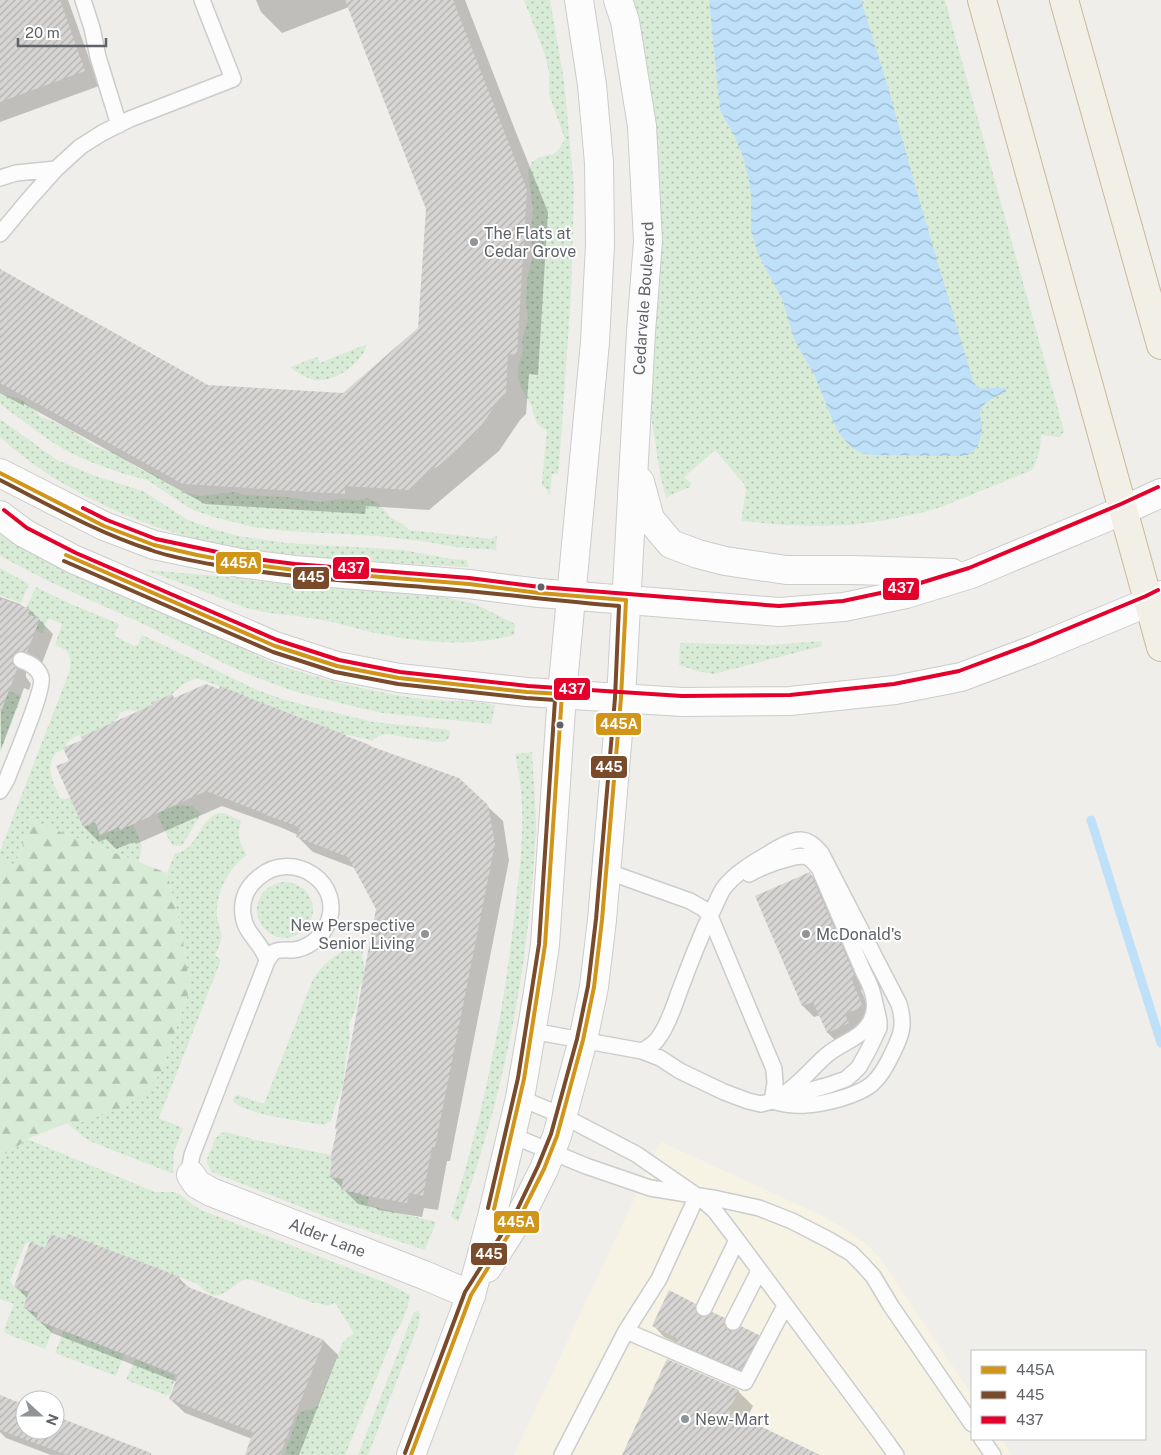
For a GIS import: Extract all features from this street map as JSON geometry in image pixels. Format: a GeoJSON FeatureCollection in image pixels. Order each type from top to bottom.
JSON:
{"type":"FeatureCollection","features":[{"type":"Feature","properties":{"kind":"highway"},"geometry":{"type":"LineString","coordinates":[[982,0],[1124,510],[1155,598],[1161,647]]}},
{"type":"Feature","properties":{"kind":"highway"},"geometry":{"type":"LineString","coordinates":[[1064,0],[1161,345]]}},
{"type":"Feature","properties":{"kind":"street"},"geometry":{"type":"LineString","coordinates":[[411,1455],[470,1295],[492,1216],[520,1098],[545,945],[562,694],[595,342],[600,244],[599,163],[592,85],[579,0]]}},
{"type":"Feature","properties":{"kind":"street","name":"Cedarvale Boulevard"},"geometry":{"type":"LineString","coordinates":[[470,1295],[522,1212],[551,1152],[563,1116],[583,1040],[594,987],[621,698],[640,342],[648,241],[642,126],[625,21],[618,0]]}},
{"type":"Feature","properties":{"kind":"street"},"geometry":{"type":"LineString","coordinates":[[635,451],[642,490],[650,519],[671,544],[698,554],[725,561],[786,570],[971,574]]}},
{"type":"Feature","properties":{"kind":"street"},"geometry":{"type":"LineString","coordinates":[[0,473],[104,526],[154,545],[240,563],[294,570],[469,584],[539,593],[779,612],[844,607],[906,594],[971,574],[1161,493]]}},
{"type":"Feature","properties":{"kind":"street"},"geometry":{"type":"LineString","coordinates":[[0,515],[24,533],[73,559],[221,623],[284,648],[337,666],[399,678],[526,692],[682,702],[790,701],[895,690],[961,677],[1033,650],[1155,598]]}},
{"type":"Feature","properties":{"kind":"street","name":"Alder Lane"},"geometry":{"type":"LineString","coordinates":[[191,1175],[197,1184],[210,1192],[424,1275],[470,1295]]}},
{"type":"Feature","properties":{"kind":"lane"},"geometry":{"type":"LineString","coordinates":[[83,0],[119,125]]}},
{"type":"Feature","properties":{"kind":"lane"},"geometry":{"type":"LineString","coordinates":[[0,234],[56,169],[80,147],[119,125],[233,79],[202,0]]}},
{"type":"Feature","properties":{"kind":"lane"},"geometry":{"type":"LineString","coordinates":[[0,178],[16,173],[56,169]]}},
{"type":"Feature","properties":{"kind":"lane"},"geometry":{"type":"LineString","coordinates":[[0,791],[7,779],[42,681],[36,669],[31,664],[21,660]]}},
{"type":"Feature","properties":{"kind":"lane"},"geometry":{"type":"LineString","coordinates":[[642,1051],[651,1046],[660,1037],[668,1021],[693,954],[724,889],[743,870],[759,859],[793,841],[809,842],[822,853],[900,1004],[903,1028],[900,1039],[889,1061],[873,1083],[862,1091],[837,1099],[807,1105],[787,1105],[772,1101]]}},
{"type":"Feature","properties":{"kind":"lane"},"geometry":{"type":"LineString","coordinates":[[532,1031],[642,1051],[660,1058],[680,1071],[724,1092],[761,1104],[829,1086],[846,1079],[854,1072],[866,1055],[879,1028],[878,1014],[872,989],[819,868],[812,860],[806,856],[791,858],[755,871],[732,885],[722,895],[710,916]]}},
{"type":"Feature","properties":{"kind":"lane"},"geometry":{"type":"LineString","coordinates":[[191,1175],[192,1155],[267,961],[271,954],[278,950],[296,950],[305,947],[318,937],[326,926],[330,910],[330,897],[327,889],[318,878],[304,870],[289,866],[268,870],[252,883],[245,895],[243,909],[246,926],[252,937],[264,951],[267,961]]}},
{"type":"Feature","properties":{"kind":"lane"},"geometry":{"type":"LineString","coordinates":[[606,871],[690,901],[698,905],[710,916],[769,1053],[774,1069],[775,1083],[772,1101]]}},
{"type":"Feature","properties":{"kind":"lane"},"geometry":{"type":"LineString","coordinates":[[772,1101],[796,1086],[827,1054],[860,1034],[872,1018],[875,1009],[874,999]]}},
{"type":"Feature","properties":{"kind":"lane"},"geometry":{"type":"LineString","coordinates":[[520,1098],[563,1116],[636,1154],[704,1201],[715,1211],[896,1455]]}},
{"type":"Feature","properties":{"kind":"lane"},"geometry":{"type":"LineString","coordinates":[[511,1135],[586,1166],[650,1188],[760,1208],[792,1221],[829,1240],[850,1254],[873,1276],[891,1306],[971,1423]]}},
{"type":"Feature","properties":{"kind":"lane"},"geometry":{"type":"LineString","coordinates":[[562,1455],[626,1331],[659,1279],[697,1196]]}},
{"type":"Feature","properties":{"kind":"lane"},"geometry":{"type":"LineString","coordinates":[[704,1308],[737,1240]]}},
{"type":"Feature","properties":{"kind":"lane"},"geometry":{"type":"LineString","coordinates":[[733,1322],[759,1271]]}},
{"type":"Feature","properties":{"kind":"lane"},"geometry":{"type":"LineString","coordinates":[[626,1331],[683,1349],[713,1363],[745,1382],[785,1306]]}},
{"type":"Feature","properties":{"kind":"lane"},"geometry":{"type":"LineString","coordinates":[[983,1440],[993,1455]]}},
{"type":"Feature","properties":{"kind":"shaded area"},"geometry":{"type":"Polygon","coordinates":[[[661,1142],[825,1217],[871,1248],[883,1262],[971,1394],[971,1440],[1003,1440],[1012,1455],[514,1455],[661,1142]]]}},
{"type":"Feature","properties":{"kind":"green space"},"geometry":{"type":"Polygon","coordinates":[[[524,0],[550,0],[564,81],[574,187],[571,294],[560,453],[558,474],[552,474],[550,495],[548,490],[542,485],[547,430],[536,422],[532,407],[520,385],[518,375],[519,363],[523,352],[522,340],[528,319],[526,304],[527,280],[533,255],[531,229],[533,210],[528,171],[532,162],[540,157],[554,154],[565,139],[549,94],[549,72],[545,55],[524,0]]]}},
{"type":"Feature","properties":{"kind":"green space"},"geometry":{"type":"Polygon","coordinates":[[[631,0],[945,0],[1064,431],[1060,437],[1041,435],[1039,453],[1032,470],[941,507],[924,512],[850,525],[785,525],[741,521],[746,490],[744,484],[715,450],[684,477],[691,483],[690,487],[666,497],[660,475],[650,408],[654,117],[645,60],[631,0]]]}},
{"type":"Feature","properties":{"kind":"green space"},"geometry":{"type":"Polygon","coordinates":[[[367,344],[354,365],[331,378],[315,380],[302,375],[290,367],[317,357],[320,363],[367,344]]]}},
{"type":"Feature","properties":{"kind":"green space"},"geometry":{"type":"Polygon","coordinates":[[[0,393],[20,399],[41,417],[72,431],[96,447],[118,454],[139,469],[152,473],[179,490],[190,494],[201,496],[234,492],[245,495],[286,497],[321,502],[338,499],[358,500],[368,498],[379,504],[391,518],[403,524],[409,530],[492,539],[497,536],[496,550],[455,547],[378,536],[286,531],[253,527],[213,517],[191,509],[147,480],[88,461],[65,450],[0,404],[0,393]]]}},
{"type":"Feature","properties":{"kind":"green space"},"geometry":{"type":"Polygon","coordinates":[[[0,419],[57,460],[95,476],[143,491],[188,520],[207,527],[238,536],[286,543],[403,550],[467,560],[468,567],[339,559],[266,552],[209,543],[177,534],[113,509],[52,477],[0,437],[0,419]]]}},
{"type":"Feature","properties":{"kind":"green space"},"geometry":{"type":"Polygon","coordinates":[[[0,530],[273,663],[328,680],[384,693],[431,700],[477,702],[495,705],[491,724],[383,713],[296,692],[255,677],[46,580],[4,558],[0,555],[0,530]]]}},
{"type":"Feature","properties":{"kind":"green space"},"geometry":{"type":"Polygon","coordinates":[[[0,568],[29,584],[21,603],[0,595],[0,568]]]}},
{"type":"Feature","properties":{"kind":"green space"},"geometry":{"type":"Polygon","coordinates":[[[146,570],[296,585],[430,594],[475,604],[515,624],[514,635],[478,641],[440,642],[385,635],[313,618],[247,608],[146,570]]]}},
{"type":"Feature","properties":{"kind":"green space"},"geometry":{"type":"Polygon","coordinates":[[[36,587],[119,624],[115,636],[134,646],[138,645],[142,635],[257,690],[279,698],[373,722],[450,730],[450,736],[446,741],[437,742],[387,734],[378,736],[372,741],[317,726],[314,722],[248,698],[243,699],[244,695],[197,678],[185,683],[172,694],[151,703],[152,706],[138,712],[130,710],[121,712],[115,722],[81,737],[80,735],[73,738],[67,743],[66,747],[52,758],[50,770],[55,787],[60,798],[70,798],[83,827],[95,822],[101,835],[119,827],[120,830],[133,824],[142,846],[139,862],[32,821],[15,865],[0,860],[0,851],[70,670],[70,657],[64,649],[55,645],[62,624],[48,618],[42,633],[35,630],[28,614],[30,609],[26,608],[36,587]]]}},
{"type":"Feature","properties":{"kind":"green space"},"geometry":{"type":"Polygon","coordinates":[[[821,641],[822,646],[713,674],[679,665],[680,643],[771,645],[821,641]]]}},
{"type":"Feature","properties":{"kind":"green space"},"geometry":{"type":"Polygon","coordinates":[[[0,671],[6,690],[22,696],[0,753],[0,671]]]}},
{"type":"Feature","properties":{"kind":"green space"},"geometry":{"type":"Polygon","coordinates":[[[532,752],[536,837],[527,938],[521,979],[514,1021],[495,1102],[472,1182],[458,1222],[451,1216],[474,1139],[492,1060],[511,941],[522,828],[521,791],[515,754],[532,752]]]}},
{"type":"Feature","properties":{"kind":"green space"},"geometry":{"type":"Polygon","coordinates":[[[175,805],[192,806],[201,814],[180,846],[174,846],[170,842],[157,814],[175,805]]]}},
{"type":"Feature","properties":{"kind":"green space"},"geometry":{"type":"Polygon","coordinates":[[[218,813],[227,814],[241,821],[239,839],[247,855],[228,874],[218,899],[217,917],[221,937],[215,955],[221,960],[159,1118],[183,1128],[174,1152],[173,1172],[171,1173],[92,1142],[68,1124],[85,1121],[160,1074],[190,989],[176,907],[167,873],[175,853],[189,847],[205,823],[218,813]]]}},
{"type":"Feature","properties":{"kind":"green space"},"geometry":{"type":"Polygon","coordinates":[[[32,821],[167,873],[176,907],[190,989],[160,1074],[144,1095],[117,1110],[85,1121],[65,1124],[27,1139],[13,1150],[0,1156],[0,860],[15,865],[32,821]]]}},
{"type":"Feature","properties":{"kind":"green space"},"geometry":{"type":"Polygon","coordinates":[[[285,882],[296,884],[305,890],[311,899],[313,910],[311,921],[305,930],[296,936],[285,938],[274,936],[265,930],[259,921],[257,910],[259,899],[265,890],[274,884],[285,882]]]}},
{"type":"Feature","properties":{"kind":"green space"},"geometry":{"type":"Polygon","coordinates":[[[357,940],[364,940],[362,958],[365,967],[356,1009],[349,1023],[350,1038],[343,1087],[331,1121],[324,1125],[262,1114],[239,1106],[233,1101],[234,1097],[238,1095],[264,1104],[313,979],[329,961],[353,945],[357,940]]]}},
{"type":"Feature","properties":{"kind":"green space"},"geometry":{"type":"Polygon","coordinates":[[[226,1132],[260,1141],[331,1155],[329,1176],[343,1179],[362,1195],[369,1197],[367,1205],[436,1222],[425,1250],[332,1219],[212,1172],[207,1159],[215,1139],[221,1133],[226,1132]]]}},
{"type":"Feature","properties":{"kind":"green space"},"geometry":{"type":"Polygon","coordinates":[[[27,1139],[155,1192],[179,1194],[199,1209],[389,1284],[410,1295],[400,1326],[394,1335],[345,1455],[286,1455],[298,1415],[317,1406],[343,1342],[354,1333],[335,1303],[327,1306],[313,1303],[248,1279],[241,1281],[220,1295],[212,1295],[195,1283],[140,1262],[51,1234],[45,1248],[27,1242],[25,1244],[10,1281],[14,1287],[29,1292],[23,1308],[38,1313],[36,1320],[54,1327],[45,1349],[5,1333],[4,1329],[14,1304],[0,1299],[0,1156],[13,1150],[27,1139]]]}},
{"type":"Feature","properties":{"kind":"green space"},"geometry":{"type":"Polygon","coordinates":[[[419,1311],[418,1326],[368,1455],[358,1455],[414,1312],[419,1311]]]}},
{"type":"Feature","properties":{"kind":"green space"},"geometry":{"type":"Polygon","coordinates":[[[64,1330],[110,1341],[107,1348],[124,1354],[116,1376],[55,1353],[64,1330]]]}},
{"type":"Feature","properties":{"kind":"green space"},"geometry":{"type":"Polygon","coordinates":[[[135,1359],[174,1375],[175,1379],[170,1394],[166,1395],[126,1380],[135,1359]]]}},
{"type":"Feature","properties":{"kind":"water"},"geometry":{"type":"Polygon","coordinates":[[[709,0],[861,0],[973,381],[978,388],[1006,389],[1006,392],[985,404],[981,410],[981,437],[976,449],[970,454],[959,456],[873,455],[862,453],[851,447],[841,436],[814,374],[794,339],[783,301],[758,254],[751,230],[749,180],[735,137],[720,110],[709,0]]]}},
{"type":"Feature","properties":{"kind":"building"},"geometry":{"type":"Polygon","coordinates":[[[0,0],[60,0],[85,71],[0,102],[0,0]]]}},
{"type":"Feature","properties":{"kind":"building","name":"The Flats at Cedar Grove"},"geometry":{"type":"Polygon","coordinates":[[[345,0],[453,0],[527,190],[517,355],[508,354],[506,393],[499,399],[478,431],[408,490],[345,486],[345,494],[183,484],[0,383],[0,269],[208,385],[343,393],[418,328],[426,209],[345,0]]]}},
{"type":"Feature","properties":{"kind":"building"},"geometry":{"type":"Polygon","coordinates":[[[0,598],[30,609],[28,614],[40,619],[27,652],[19,651],[12,656],[12,662],[17,669],[2,709],[0,709],[0,598]]]}},
{"type":"Feature","properties":{"kind":"building","name":"New Perspective Senior Living"},"geometry":{"type":"Polygon","coordinates":[[[206,684],[219,689],[220,686],[370,746],[459,778],[488,805],[495,844],[435,1147],[432,1147],[423,1196],[409,1193],[407,1203],[341,1190],[343,1179],[329,1177],[332,1160],[330,1160],[337,1129],[335,1129],[376,909],[348,857],[296,837],[300,828],[296,826],[206,791],[120,830],[119,827],[100,835],[95,822],[83,827],[56,766],[69,761],[63,748],[82,740],[81,737],[172,694],[174,698],[206,684]]]}},
{"type":"Feature","properties":{"kind":"building","name":"McDonald's"},"geometry":{"type":"Polygon","coordinates":[[[810,872],[854,974],[851,978],[863,1007],[845,1014],[849,1023],[827,1033],[813,1002],[802,1006],[755,896],[810,872]]]}},
{"type":"Feature","properties":{"kind":"building"},"geometry":{"type":"Polygon","coordinates":[[[51,1234],[66,1240],[68,1234],[180,1277],[178,1283],[324,1340],[280,1455],[245,1455],[253,1432],[169,1399],[178,1375],[36,1320],[38,1313],[23,1308],[29,1292],[14,1287],[30,1242],[45,1248],[51,1234]]]}},
{"type":"Feature","properties":{"kind":"building"},"geometry":{"type":"Polygon","coordinates":[[[669,1290],[696,1304],[695,1309],[700,1316],[705,1317],[712,1312],[725,1318],[725,1327],[729,1331],[738,1330],[741,1326],[759,1335],[741,1370],[675,1342],[677,1338],[652,1326],[669,1290]]]}},
{"type":"Feature","properties":{"kind":"building"},"geometry":{"type":"Polygon","coordinates":[[[667,1359],[739,1390],[729,1411],[820,1455],[622,1455],[667,1359]]]}},
{"type":"Feature","properties":{"kind":"building"},"geometry":{"type":"Polygon","coordinates":[[[0,1395],[15,1401],[15,1436],[0,1430],[0,1395]]]}},
{"type":"Feature","properties":{"kind":"building"},"geometry":{"type":"Polygon","coordinates":[[[65,1420],[151,1453],[151,1455],[67,1455],[27,1440],[65,1440],[65,1420]]]}},
{"type":"Feature","properties":{"kind":"waterway"},"geometry":{"type":"LineString","coordinates":[[1091,820],[1161,1043]]}},
{"type":"Feature","properties":{"kind":"transit line","name":"445A"},"geometry":{"type":"LineString","coordinates":[[0,473],[104,526],[154,545],[197,555],[294,570],[469,584],[539,593],[626,600],[621,698],[602,920],[594,987],[583,1040],[557,1136],[544,1169],[522,1213],[471,1295],[411,1455]]}},
{"type":"Feature","properties":{"kind":"transit line","name":"445"},"geometry":{"type":"LineString","coordinates":[[0,480],[112,535],[180,558],[233,568],[303,577],[619,606],[615,698],[596,919],[588,986],[577,1039],[551,1134],[538,1166],[517,1210],[465,1292],[405,1453]]}},
{"type":"Feature","properties":{"kind":"transit line","name":"437"},"geometry":{"type":"LineString","coordinates":[[83,508],[107,520],[156,539],[241,557],[295,564],[469,578],[540,587],[779,606],[843,601],[904,588],[969,568],[1158,487]]}},
{"type":"Feature","properties":{"kind":"transit line","name":"437"},"geometry":{"type":"LineString","coordinates":[[4,510],[27,528],[76,553],[277,640],[339,660],[400,672],[528,686],[682,696],[790,695],[894,684],[959,671],[1031,644],[1158,590]]}},
{"type":"Feature","properties":{"kind":"transit line","name":"445A"},"geometry":{"type":"LineString","coordinates":[[66,555],[275,646],[337,666],[399,678],[562,694],[545,945],[524,1079],[494,1209]]}},
{"type":"Feature","properties":{"kind":"transit line","name":"445"},"geometry":{"type":"LineString","coordinates":[[64,561],[273,652],[335,672],[398,684],[555,700],[539,944],[518,1078],[488,1208]]}},
{"type":"Feature","properties":{"kind":"place","name":"The Flats at Cedar Grove"},"geometry":{"type":"Point","coordinates":[474,242]}},
{"type":"Feature","properties":{"kind":"place","name":"New Perspective Senior Living"},"geometry":{"type":"Point","coordinates":[425,934]}},
{"type":"Feature","properties":{"kind":"place","name":"McDonald's"},"geometry":{"type":"Point","coordinates":[806,934]}},
{"type":"Feature","properties":{"kind":"place","name":"New-Mart"},"geometry":{"type":"Point","coordinates":[685,1419]}}]}
